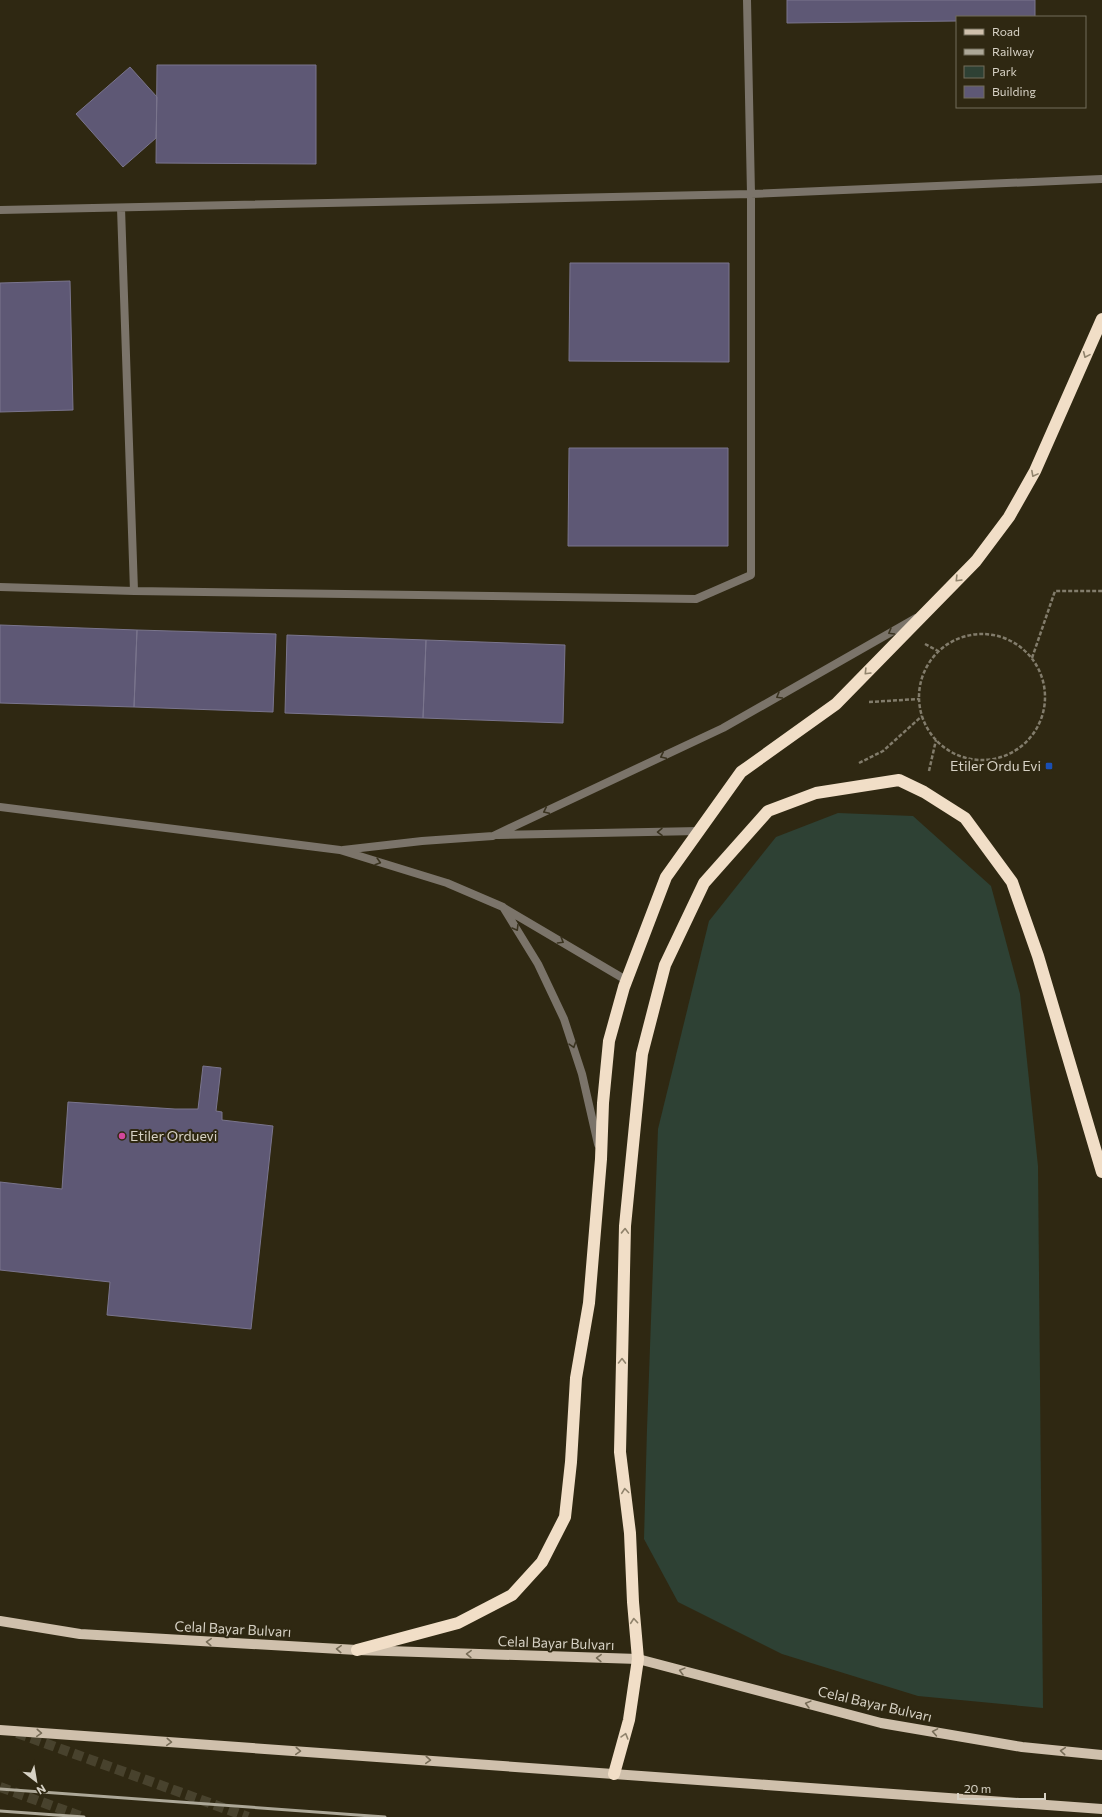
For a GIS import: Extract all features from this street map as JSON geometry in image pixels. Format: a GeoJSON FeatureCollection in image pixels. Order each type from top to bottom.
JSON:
{"type":"FeatureCollection","features":[{"type":"Feature","properties":{"kind":"highway"},"geometry":{"type":"LineString","coordinates":[[357,1650],[458,1623],[512,1595],[542,1562],[565,1517],[571,1462],[576,1378],[589,1303],[601,1159],[603,1103],[609,1041],[626,980],[666,877],[741,772],[836,704],[976,561],[1009,517],[1035,471],[1102,319]]}},
{"type":"Feature","properties":{"kind":"highway"},"geometry":{"type":"LineString","coordinates":[[614,1774],[629,1720],[638,1659],[633,1602],[630,1533],[620,1452],[625,1226],[642,1054],[665,965],[704,883],[768,811],[816,793],[899,780],[924,792],[965,818],[1012,882],[1038,956],[1102,1172]]}},
{"type":"Feature","properties":{"kind":"main road","name":"Celal Bayar Bulvarı"},"geometry":{"type":"LineString","coordinates":[[0,1621],[80,1634],[357,1650],[638,1659],[881,1722],[1022,1748],[1102,1754]]}},
{"type":"Feature","properties":{"kind":"main road"},"geometry":{"type":"LineString","coordinates":[[0,1730],[1102,1809]]}},
{"type":"Feature","properties":{"kind":"lane"},"geometry":{"type":"LineString","coordinates":[[0,587],[134,591],[696,599],[751,575],[751,194],[747,0]]}},
{"type":"Feature","properties":{"kind":"lane"},"geometry":{"type":"LineString","coordinates":[[0,210],[751,194],[1102,179]]}},
{"type":"Feature","properties":{"kind":"lane"},"geometry":{"type":"LineString","coordinates":[[121,208],[134,591]]}},
{"type":"Feature","properties":{"kind":"lane"},"geometry":{"type":"LineString","coordinates":[[493,836],[723,728],[925,612]]}},
{"type":"Feature","properties":{"kind":"lane"},"geometry":{"type":"LineString","coordinates":[[0,807],[340,850],[447,883],[503,907],[626,980]]}},
{"type":"Feature","properties":{"kind":"lane"},"geometry":{"type":"LineString","coordinates":[[340,850],[422,841],[493,836],[699,831]]}},
{"type":"Feature","properties":{"kind":"lane"},"geometry":{"type":"LineString","coordinates":[[503,907],[538,964],[564,1019],[582,1074],[601,1159]]}},
{"type":"Feature","properties":{"kind":"path"},"geometry":{"type":"LineString","coordinates":[[1032,658],[1055,591],[1102,591]]}},
{"type":"Feature","properties":{"kind":"path"},"geometry":{"type":"LineString","coordinates":[[976,634],[997,635],[1016,644],[1032,658],[1042,676],[1045,697],[1041,718],[1031,737],[1015,750],[995,758],[974,759],[953,753],[936,740],[928,729],[922,716],[919,699],[921,682],[928,665],[939,651],[956,640],[976,634]]}},
{"type":"Feature","properties":{"kind":"path"},"geometry":{"type":"LineString","coordinates":[[836,704],[919,699]]}},
{"type":"Feature","properties":{"kind":"path"},"geometry":{"type":"LineString","coordinates":[[856,765],[883,751],[922,716]]}},
{"type":"Feature","properties":{"kind":"path"},"geometry":{"type":"LineString","coordinates":[[924,792],[936,740]]}},
{"type":"Feature","properties":{"kind":"green space"},"geometry":{"type":"Polygon","coordinates":[[[838,813],[913,816],[991,886],[1020,994],[1038,1166],[1043,1708],[918,1696],[782,1654],[678,1602],[644,1539],[658,1129],[709,921],[776,837],[838,813]]]}},
{"type":"Feature","properties":{"kind":"building"},"geometry":{"type":"Polygon","coordinates":[[[787,0],[1035,0],[1035,16],[956,16],[956,21],[787,23],[787,0]]]}},
{"type":"Feature","properties":{"kind":"building"},"geometry":{"type":"Polygon","coordinates":[[[157,65],[316,65],[316,164],[156,163],[157,65]]]}},
{"type":"Feature","properties":{"kind":"building"},"geometry":{"type":"Polygon","coordinates":[[[130,67],[157,97],[156,138],[123,167],[76,114],[130,67]]]}},
{"type":"Feature","properties":{"kind":"building"},"geometry":{"type":"Polygon","coordinates":[[[570,263],[729,263],[729,362],[569,361],[570,263]]]}},
{"type":"Feature","properties":{"kind":"building"},"geometry":{"type":"Polygon","coordinates":[[[70,281],[73,410],[0,412],[0,283],[70,281]]]}},
{"type":"Feature","properties":{"kind":"building"},"geometry":{"type":"Polygon","coordinates":[[[569,448],[728,448],[728,546],[568,546],[569,448]]]}},
{"type":"Feature","properties":{"kind":"building"},"geometry":{"type":"Polygon","coordinates":[[[0,625],[137,630],[134,707],[0,703],[0,625]]]}},
{"type":"Feature","properties":{"kind":"building"},"geometry":{"type":"Polygon","coordinates":[[[137,630],[276,634],[273,712],[134,707],[137,630]]]}},
{"type":"Feature","properties":{"kind":"building"},"geometry":{"type":"Polygon","coordinates":[[[287,635],[426,640],[423,718],[285,713],[287,635]]]}},
{"type":"Feature","properties":{"kind":"building"},"geometry":{"type":"Polygon","coordinates":[[[426,640],[565,645],[563,723],[423,718],[426,640]]]}},
{"type":"Feature","properties":{"kind":"building"},"geometry":{"type":"Polygon","coordinates":[[[203,1066],[221,1068],[216,1111],[222,1112],[222,1120],[273,1126],[251,1329],[107,1315],[110,1282],[0,1270],[0,1182],[62,1189],[68,1102],[175,1109],[198,1109],[203,1066]]]}},
{"type":"Feature","properties":{"kind":"tunnel"},"geometry":{"type":"LineString","coordinates":[[17,1733],[248,1817]]}},
{"type":"Feature","properties":{"kind":"tunnel"},"geometry":{"type":"LineString","coordinates":[[0,1787],[83,1817]]}},
{"type":"Feature","properties":{"kind":"railway"},"geometry":{"type":"LineString","coordinates":[[0,1789],[385,1817]]}},
{"type":"Feature","properties":{"kind":"railway"},"geometry":{"type":"LineString","coordinates":[[0,1811],[84,1817]]}},
{"type":"Feature","properties":{"kind":"place","name":"Etiler Ordu Evi"},"geometry":{"type":"Point","coordinates":[1049,766]}},
{"type":"Feature","properties":{"kind":"place","name":"Etiler Orduevi"},"geometry":{"type":"Point","coordinates":[122,1136]}}]}
